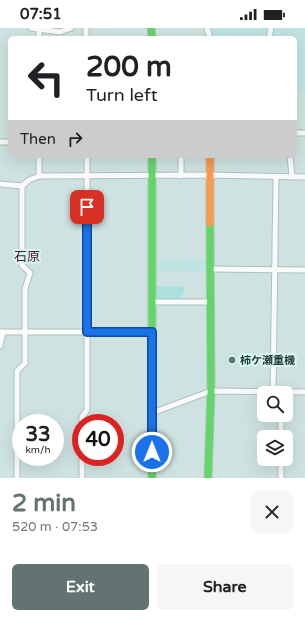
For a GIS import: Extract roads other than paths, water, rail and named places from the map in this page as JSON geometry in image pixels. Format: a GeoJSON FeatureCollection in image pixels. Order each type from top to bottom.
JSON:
{"type":"FeatureCollection","features":[{"type":"Feature","properties":{"kind":"street"},"geometry":{"type":"LineString","coordinates":[[31,28],[60,32],[72,28]]}},
{"type":"Feature","properties":{"kind":"street"},"geometry":{"type":"LineString","coordinates":[[39,30],[39,36]]}},
{"type":"Feature","properties":{"kind":"street"},"geometry":{"type":"LineString","coordinates":[[39,158],[39,176]]}},
{"type":"Feature","properties":{"kind":"street"},"geometry":{"type":"LineString","coordinates":[[84,414],[87,410],[87,158]]}},
{"type":"Feature","properties":{"kind":"street"},"geometry":{"type":"LineString","coordinates":[[152,158],[152,478]]}},
{"type":"Feature","properties":{"kind":"street"},"geometry":{"type":"LineString","coordinates":[[181,158],[181,176]]}},
{"type":"Feature","properties":{"kind":"street"},"geometry":{"type":"LineString","coordinates":[[208,478],[211,391],[210,158]]}},
{"type":"Feature","properties":{"kind":"street"},"geometry":{"type":"LineString","coordinates":[[290,158],[292,177]]}},
{"type":"Feature","properties":{"kind":"street"},"geometry":{"type":"LineString","coordinates":[[0,184],[22,186],[29,180],[39,176],[210,175],[305,177]]}},
{"type":"Feature","properties":{"kind":"street"},"geometry":{"type":"LineString","coordinates":[[273,386],[276,177]]}},
{"type":"Feature","properties":{"kind":"street"},"geometry":{"type":"LineString","coordinates":[[16,478],[17,371],[25,363],[25,289],[30,273],[22,265],[22,186]]}},
{"type":"Feature","properties":{"kind":"street"},"geometry":{"type":"LineString","coordinates":[[210,269],[305,270]]}},
{"type":"Feature","properties":{"kind":"street"},"geometry":{"type":"LineString","coordinates":[[152,302],[210,302]]}},
{"type":"Feature","properties":{"kind":"street"},"geometry":{"type":"LineString","coordinates":[[0,346],[1,332],[152,332]]}},
{"type":"Feature","properties":{"kind":"street"},"geometry":{"type":"LineString","coordinates":[[152,413],[211,391],[257,392]]}},
{"type":"Feature","properties":{"kind":"street"},"geometry":{"type":"LineString","coordinates":[[293,393],[305,392]]}},
{"type":"Feature","properties":{"kind":"street"},"geometry":{"type":"LineString","coordinates":[[82,466],[82,478]]}},
{"type":"Feature","properties":{"kind":"street"},"geometry":{"type":"LineString","coordinates":[[281,466],[281,478]]}},
{"type":"Feature","properties":{"kind":"place","name":"柿ケ瀬重機"},"geometry":{"type":"Point","coordinates":[232,360]}},
{"type":"Feature","properties":{"kind":"district","name":"石原"},"geometry":{"type":"Point","coordinates":[27,256]}}]}
